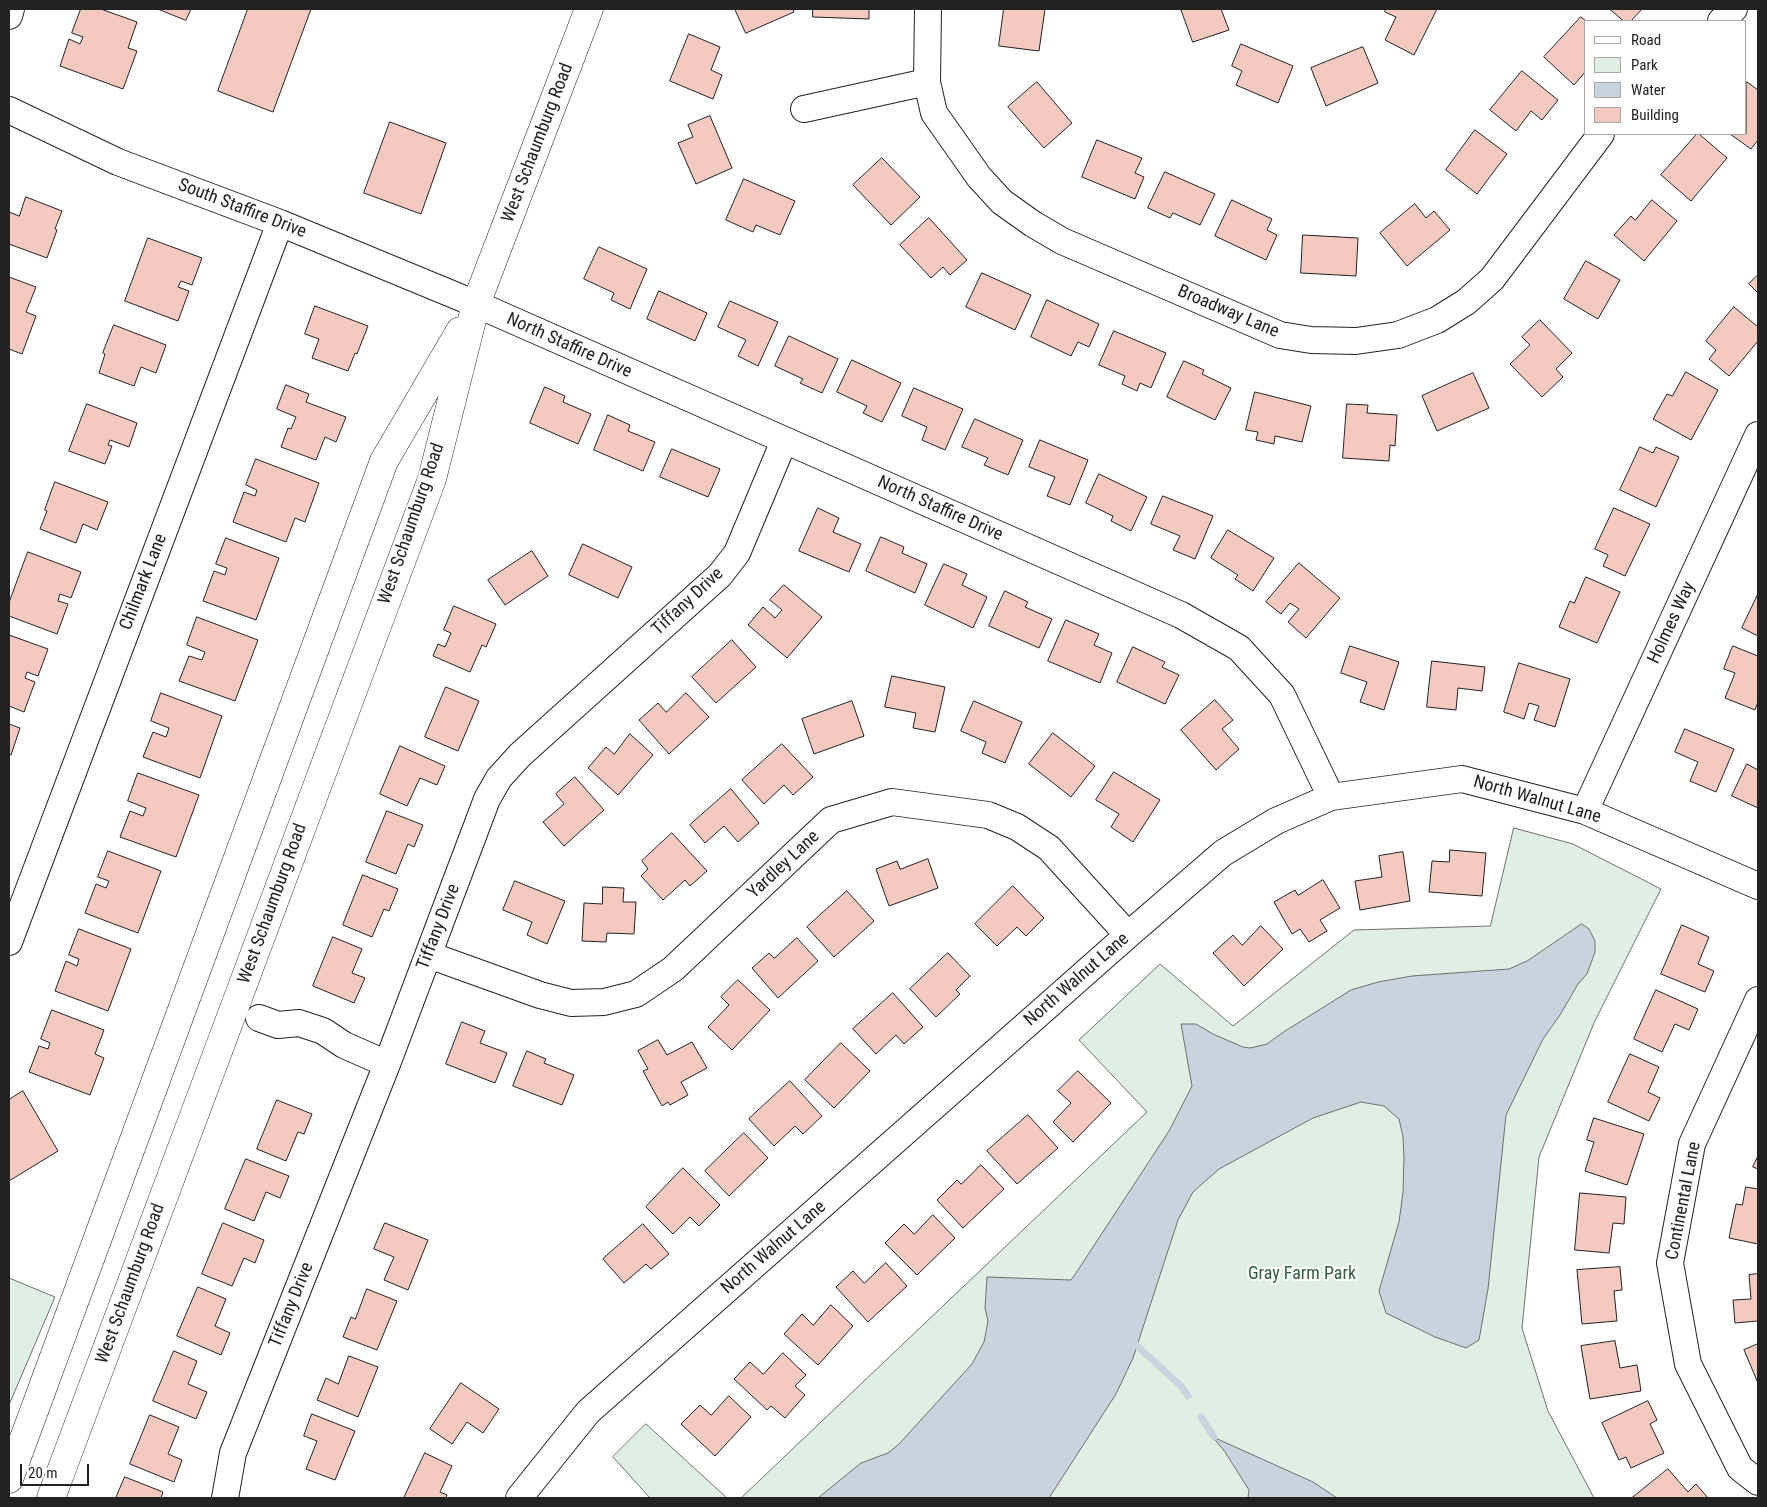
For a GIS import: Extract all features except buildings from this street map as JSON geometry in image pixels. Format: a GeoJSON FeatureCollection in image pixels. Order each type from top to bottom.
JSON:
{"type":"FeatureCollection","features":[{"type":"Feature","properties":{"kind":"main road","name":"West Schaumburg Road"},"geometry":{"type":"LineString","coordinates":[[51,1498],[432,479],[476,304],[589,9]]}},
{"type":"Feature","properties":{"kind":"main road","name":"West Schaumburg Road"},"geometry":{"type":"LineString","coordinates":[[9,1479],[384,461],[476,304]]}},
{"type":"Feature","properties":{"kind":"street"},"geometry":{"type":"LineString","coordinates":[[9,16],[11,9]]}},
{"type":"Feature","properties":{"kind":"street","name":"Broadway Lane"},"geometry":{"type":"LineString","coordinates":[[928,9],[927,82],[934,112],[979,177],[1002,202],[1033,224],[1062,241],[1280,335],[1311,340],[1356,341],[1398,335],[1437,320],[1466,302],[1492,279],[1601,135]]}},
{"type":"Feature","properties":{"kind":"street"},"geometry":{"type":"LineString","coordinates":[[1722,20],[1734,9]]}},
{"type":"Feature","properties":{"kind":"street"},"geometry":{"type":"LineString","coordinates":[[804,109],[927,82]]}},
{"type":"Feature","properties":{"kind":"street","name":"South Staffire Drive"},"geometry":{"type":"LineString","coordinates":[[9,110],[118,162],[280,222],[476,304]]}},
{"type":"Feature","properties":{"kind":"street","name":"Chilmark Lane"},"geometry":{"type":"LineString","coordinates":[[9,942],[280,222]]}},
{"type":"Feature","properties":{"kind":"street","name":"North Staffire Drive"},"geometry":{"type":"LineString","coordinates":[[476,304],[1181,615],[1239,648],[1282,695],[1331,797]]}},
{"type":"Feature","properties":{"kind":"street","name":"Holmes Way"},"geometry":{"type":"LineString","coordinates":[[1585,811],[1758,434]]}},
{"type":"Feature","properties":{"kind":"street","name":"Tiffany Drive"},"geometry":{"type":"LineString","coordinates":[[225,1498],[233,1453],[387,1064],[487,799],[499,778],[520,755],[720,575],[737,553],[784,441]]}},
{"type":"Feature","properties":{"kind":"street","name":"North Walnut Lane"},"geometry":{"type":"LineString","coordinates":[[519,1498],[588,1412],[1223,853],[1276,821],[1331,797],[1462,779],[1585,811],[1758,886]]}},
{"type":"Feature","properties":{"kind":"street","name":"Yardley Lane"},"geometry":{"type":"LineString","coordinates":[[429,955],[540,995],[571,1002],[604,1002],[636,994],[673,969],[831,820],[892,802],[988,815],[1017,827],[1049,848],[1128,935]]}},
{"type":"Feature","properties":{"kind":"street","name":"Continental Lane"},"geometry":{"type":"LineString","coordinates":[[1758,1000],[1692,1144],[1670,1263],[1688,1364],[1740,1468],[1758,1482]]}},
{"type":"Feature","properties":{"kind":"street"},"geometry":{"type":"LineString","coordinates":[[259,1018],[278,1025],[299,1023],[323,1031],[344,1045],[387,1064]]}},
{"type":"Feature","properties":{"kind":"green space","name":"Gray Farm Park"},"geometry":{"type":"Polygon","coordinates":[[[1514,828],[1573,844],[1661,889],[1594,1023],[1539,1157],[1522,1328],[1548,1411],[1594,1498],[741,1498],[1147,1112],[1079,1040],[1160,964],[1233,1026],[1354,930],[1490,926],[1514,828]]]}},
{"type":"Feature","properties":{"kind":"green space"},"geometry":{"type":"Polygon","coordinates":[[[9,1278],[55,1297],[9,1405],[9,1278]]]}},
{"type":"Feature","properties":{"kind":"green space"},"geometry":{"type":"Polygon","coordinates":[[[646,1424],[727,1498],[650,1498],[613,1457],[646,1424]]]}},
{"type":"Feature","properties":{"kind":"water"},"geometry":{"type":"Polygon","coordinates":[[[1582,924],[1589,929],[1595,941],[1595,952],[1587,974],[1578,984],[1543,1039],[1506,1115],[1488,1289],[1479,1340],[1466,1348],[1435,1337],[1386,1313],[1379,1291],[1399,1222],[1403,1192],[1403,1137],[1399,1119],[1384,1106],[1361,1102],[1313,1118],[1219,1169],[1193,1192],[1178,1220],[1133,1358],[1116,1394],[1049,1498],[818,1498],[861,1463],[888,1453],[899,1444],[972,1364],[984,1342],[988,1321],[985,1308],[987,1277],[1071,1280],[1169,1131],[1192,1086],[1181,1024],[1196,1024],[1213,1034],[1243,1047],[1250,1048],[1267,1044],[1351,990],[1378,982],[1412,976],[1509,969],[1527,961],[1582,924]]]}},
{"type":"Feature","properties":{"kind":"water"},"geometry":{"type":"Polygon","coordinates":[[[1213,1437],[1313,1482],[1337,1498],[1248,1498],[1249,1490],[1213,1437]]]}},
{"type":"Feature","properties":{"kind":"waterway"},"geometry":{"type":"LineString","coordinates":[[1136,1345],[1181,1386],[1188,1396]]}},
{"type":"Feature","properties":{"kind":"waterway"},"geometry":{"type":"LineString","coordinates":[[1201,1417],[1214,1437]]}}]}
